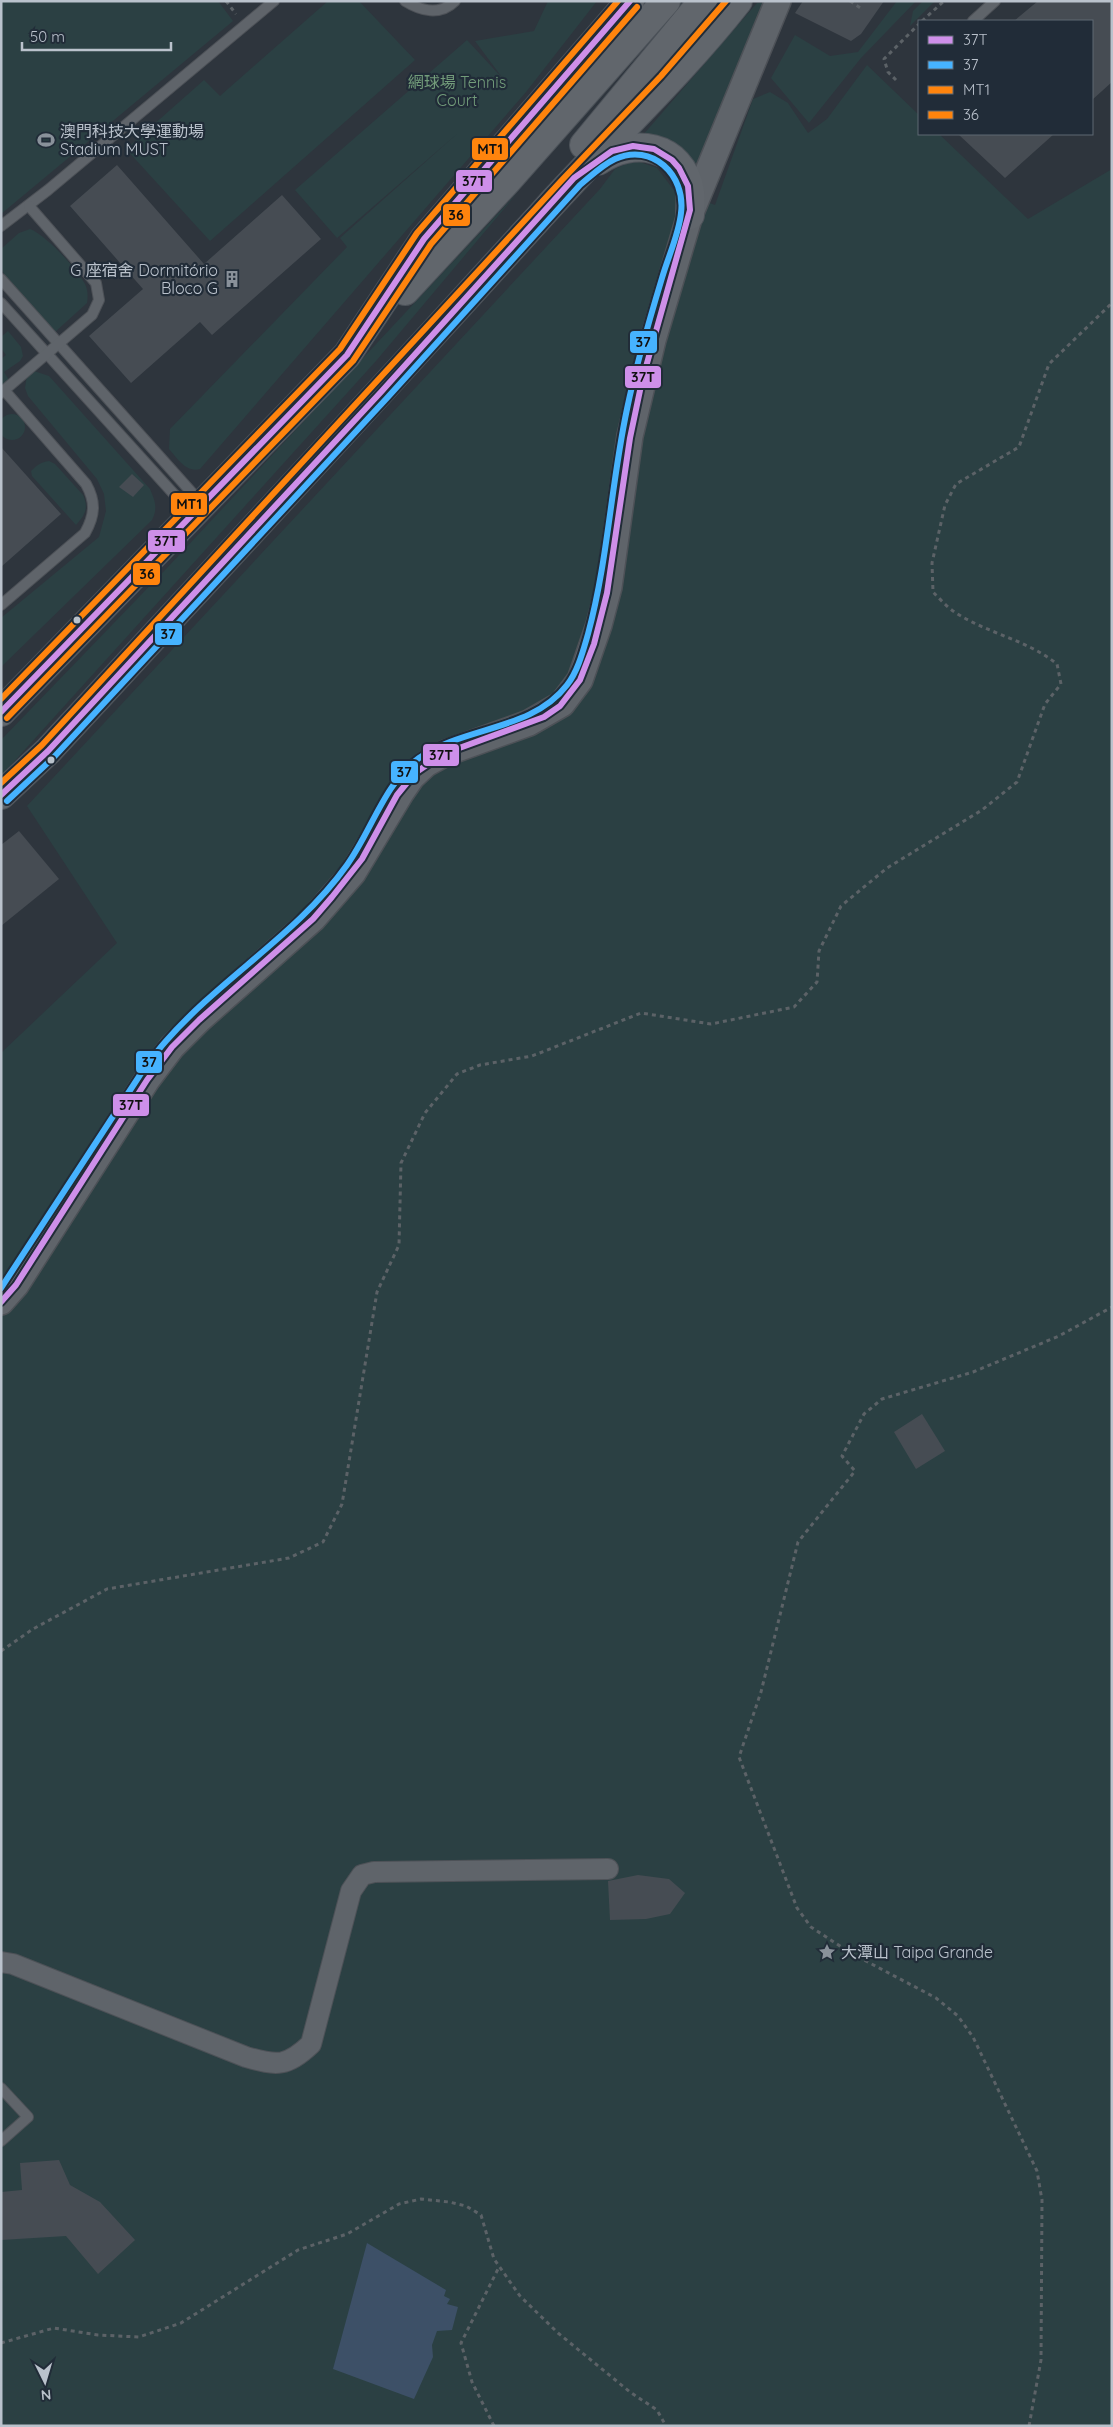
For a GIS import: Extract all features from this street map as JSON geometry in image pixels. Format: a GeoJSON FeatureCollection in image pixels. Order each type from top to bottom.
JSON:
{"type":"FeatureCollection","features":[{"type":"Feature","properties":{"kind":"main road"},"geometry":{"type":"LineString","coordinates":[[347,354],[424,239],[630,1]]}},
{"type":"Feature","properties":{"kind":"main road"},"geometry":{"type":"LineString","coordinates":[[1,712],[347,354],[507,181],[666,1]]}},
{"type":"Feature","properties":{"kind":"main road"},"geometry":{"type":"LineString","coordinates":[[381,392],[703,1]]}},
{"type":"Feature","properties":{"kind":"main road"},"geometry":{"type":"LineString","coordinates":[[1,795],[48,750],[381,392],[574,178],[701,48],[738,1]]}},
{"type":"Feature","properties":{"kind":"main road"},"geometry":{"type":"LineString","coordinates":[[574,178],[612,151],[628,146],[645,146],[660,152],[674,162],[684,175],[690,191],[690,214]]}},
{"type":"Feature","properties":{"kind":"street"},"geometry":{"type":"LineString","coordinates":[[1,1302],[16,1284],[147,1080],[172,1047],[199,1020],[313,918],[334,895],[362,860],[389,810],[412,777],[426,764],[446,754],[529,723],[562,704],[573,692],[587,663],[606,604],[630,436],[653,340],[690,214],[778,1]]}},
{"type":"Feature","properties":{"kind":"street"},"geometry":{"type":"LineString","coordinates":[[1,1962],[14,1964],[246,2057],[264,2062],[281,2063],[295,2059],[310,2044],[351,1891],[362,1875],[374,1872],[608,1869]]}},
{"type":"Feature","properties":{"kind":"lane"},"geometry":{"type":"LineString","coordinates":[[404,1],[420,10],[432,12],[442,10],[455,1]]}},
{"type":"Feature","properties":{"kind":"lane"},"geometry":{"type":"LineString","coordinates":[[974,20],[995,1]]}},
{"type":"Feature","properties":{"kind":"lane"},"geometry":{"type":"LineString","coordinates":[[1,226],[29,206],[268,3]]}},
{"type":"Feature","properties":{"kind":"lane"},"geometry":{"type":"LineString","coordinates":[[1,604],[85,532],[92,521],[94,509],[92,496],[86,484],[3,392],[92,315],[97,308],[99,291],[96,283],[29,206]]}},
{"type":"Feature","properties":{"kind":"lane"},"geometry":{"type":"LineString","coordinates":[[1,280],[167,462],[197,509]]}},
{"type":"Feature","properties":{"kind":"lane"},"geometry":{"type":"LineString","coordinates":[[1,303],[45,354],[197,509]]}},
{"type":"Feature","properties":{"kind":"lane"},"geometry":{"type":"LineString","coordinates":[[1,2088],[28,2117],[1,2141]]}},
{"type":"Feature","properties":{"kind":"path"},"geometry":{"type":"LineString","coordinates":[[850,1],[862,9]]}},
{"type":"Feature","properties":{"kind":"path"},"geometry":{"type":"LineString","coordinates":[[923,20],[944,1]]}},
{"type":"Feature","properties":{"kind":"path"},"geometry":{"type":"LineString","coordinates":[[896,80],[888,72],[884,59],[918,25]]}},
{"type":"Feature","properties":{"kind":"path"},"geometry":{"type":"LineString","coordinates":[[1,1651],[33,1629],[107,1589],[289,1558],[324,1542],[342,1504],[377,1292],[399,1245],[401,1163],[425,1113],[457,1074],[480,1065],[532,1056],[642,1013],[711,1024],[794,1007],[818,982],[819,951],[841,906],[887,868],[982,810],[1017,782],[1045,704],[1061,684],[1057,664],[1042,652],[981,626],[952,610],[933,592],[932,563],[946,505],[956,484],[1019,448],[1049,364],[1112,303]]}},
{"type":"Feature","properties":{"kind":"path"},"geometry":{"type":"LineString","coordinates":[[1029,2426],[1041,2360],[1042,2200],[1037,2172],[973,2037],[958,2016],[936,1998],[849,1952],[811,1928],[797,1908],[739,1758],[761,1692],[798,1542],[855,1471],[842,1456],[864,1414],[882,1399],[973,1372],[1059,1336],[1112,1307]]}},
{"type":"Feature","properties":{"kind":"path"},"geometry":{"type":"LineString","coordinates":[[1,2344],[54,2328],[98,2335],[139,2337],[181,2323],[298,2250],[347,2234],[399,2204],[421,2200],[449,2202],[474,2209],[481,2215],[491,2250],[499,2267],[520,2296],[545,2320],[630,2392],[657,2410],[666,2426]]}},
{"type":"Feature","properties":{"kind":"path"},"geometry":{"type":"LineString","coordinates":[[494,2426],[472,2382],[461,2343],[499,2267]]}},
{"type":"Feature","properties":{"kind":"green space","name":"澳門科技大學運動場 Stadium MUST"},"geometry":{"type":"Polygon","coordinates":[[[1,1],[218,1],[233,21],[1,214],[1,1]]]}},
{"type":"Feature","properties":{"kind":"green space"},"geometry":{"type":"Polygon","coordinates":[[[328,1],[359,1],[415,60],[210,241],[126,149],[204,80],[220,96],[328,1]]]}},
{"type":"Feature","properties":{"kind":"green space","name":"網球場 Tennis Court"},"geometry":{"type":"Polygon","coordinates":[[[548,1],[597,1],[526,92],[200,469],[190,469],[182,464],[169,449],[170,429],[347,247],[340,238],[458,133],[337,238],[295,190],[467,40],[504,80],[475,41],[534,31],[548,1]]]}},
{"type":"Feature","properties":{"kind":"green space"},"geometry":{"type":"Polygon","coordinates":[[[897,1],[916,1],[861,58],[809,123],[771,78],[795,35],[830,56],[858,52],[897,1]]]}},
{"type":"Feature","properties":{"kind":"green space"},"geometry":{"type":"Polygon","coordinates":[[[923,1],[935,1],[910,26],[913,11],[923,1]]]}},
{"type":"Feature","properties":{"kind":"green space"},"geometry":{"type":"Polygon","coordinates":[[[757,3],[762,3],[763,5],[699,166],[687,156],[643,135],[757,3]]]}},
{"type":"Feature","properties":{"kind":"green space","name":"大潭山 Taipa Grande"},"geometry":{"type":"Polygon","coordinates":[[[867,65],[918,114],[918,135],[940,135],[1028,219],[1112,169],[1112,2426],[1,2426],[1,1053],[117,943],[27,806],[600,189],[615,169],[634,160],[657,168],[673,189],[715,205],[753,99],[770,92],[788,103],[808,133],[827,119],[867,65]]]}},
{"type":"Feature","properties":{"kind":"green space"},"geometry":{"type":"Polygon","coordinates":[[[519,191],[376,361],[1,776],[1,740],[167,568],[519,191]]]}},
{"type":"Feature","properties":{"kind":"green space"},"geometry":{"type":"Polygon","coordinates":[[[30,229],[37,232],[68,261],[81,277],[87,289],[87,303],[55,332],[4,274],[1,268],[1,249],[19,233],[30,229]]]}},
{"type":"Feature","properties":{"kind":"green space"},"geometry":{"type":"Polygon","coordinates":[[[8,331],[21,347],[23,356],[20,361],[4,372],[9,380],[1,390],[1,359],[6,355],[1,348],[1,337],[8,331]]]}},
{"type":"Feature","properties":{"kind":"green space"},"geometry":{"type":"Polygon","coordinates":[[[34,371],[49,376],[150,489],[155,512],[152,520],[1,667],[1,618],[99,537],[106,511],[104,494],[97,479],[28,396],[25,388],[27,375],[34,371]]]}},
{"type":"Feature","properties":{"kind":"green space"},"geometry":{"type":"Polygon","coordinates":[[[12,414],[21,418],[25,427],[21,436],[12,440],[3,436],[-1,427],[3,418],[12,414]]]}},
{"type":"Feature","properties":{"kind":"green space"},"geometry":{"type":"Polygon","coordinates":[[[49,461],[55,464],[83,495],[86,508],[82,518],[76,525],[32,476],[31,471],[35,467],[49,461]]]}},
{"type":"Feature","properties":{"kind":"water"},"geometry":{"type":"Polygon","coordinates":[[[367,2243],[446,2290],[444,2296],[450,2299],[447,2304],[458,2307],[452,2330],[437,2331],[432,2345],[433,2357],[414,2399],[333,2369],[367,2243]]]}},
{"type":"Feature","properties":{"kind":"building"},"geometry":{"type":"Polygon","coordinates":[[[803,1],[884,1],[861,34],[851,41],[795,13],[803,1]]]}},
{"type":"Feature","properties":{"kind":"building"},"geometry":{"type":"Polygon","coordinates":[[[1038,1],[1112,1],[1112,82],[1093,99],[1093,20],[1015,20],[1038,1]]]}},
{"type":"Feature","properties":{"kind":"building"},"geometry":{"type":"Polygon","coordinates":[[[959,135],[1053,135],[1005,178],[959,135]]]}},
{"type":"Feature","properties":{"kind":"building","name":"G 座宿舍 Dormitório Bloco G"},"geometry":{"type":"Polygon","coordinates":[[[117,165],[204,264],[282,195],[321,239],[212,335],[200,322],[131,383],[89,336],[143,289],[70,206],[117,165]]]}},
{"type":"Feature","properties":{"kind":"building"},"geometry":{"type":"Polygon","coordinates":[[[1,447],[61,514],[1,567],[1,447]]]}},
{"type":"Feature","properties":{"kind":"building"},"geometry":{"type":"Polygon","coordinates":[[[132,474],[144,485],[133,497],[119,487],[132,474]]]}},
{"type":"Feature","properties":{"kind":"building"},"geometry":{"type":"Polygon","coordinates":[[[19,831],[59,879],[1,926],[1,845],[19,831]]]}},
{"type":"Feature","properties":{"kind":"building"},"geometry":{"type":"Polygon","coordinates":[[[922,1414],[945,1451],[916,1469],[894,1432],[922,1414]]]}},
{"type":"Feature","properties":{"kind":"building"},"geometry":{"type":"Polygon","coordinates":[[[638,1875],[669,1879],[685,1893],[670,1914],[646,1919],[610,1920],[608,1881],[638,1875]]]}},
{"type":"Feature","properties":{"kind":"building"},"geometry":{"type":"Polygon","coordinates":[[[59,2160],[70,2185],[100,2202],[135,2240],[98,2274],[66,2236],[1,2240],[1,2192],[22,2190],[20,2163],[59,2160]]]}},
{"type":"Feature","properties":{"kind":"transit line","name":"MT1"},"geometry":{"type":"LineString","coordinates":[[1,699],[340,349],[417,233],[618,1]]}},
{"type":"Feature","properties":{"kind":"transit line","name":"37T"},"geometry":{"type":"LineString","coordinates":[[1,712],[347,355],[424,239],[630,1]]}},
{"type":"Feature","properties":{"kind":"transit line","name":"MT1"},"geometry":{"type":"LineString","coordinates":[[1,783],[42,745],[562,180],[661,76],[726,1]]}},
{"type":"Feature","properties":{"kind":"transit line","name":"36"},"geometry":{"type":"LineString","coordinates":[[7,718],[353,361],[431,244],[637,7]]}},
{"type":"Feature","properties":{"kind":"transit line","name":"37T"},"geometry":{"type":"LineString","coordinates":[[1,795],[48,751],[381,392],[574,178],[612,151],[633,146],[654,149],[672,160],[679,168],[688,186],[690,210],[642,381],[630,438],[607,593],[594,644],[580,680],[560,706],[544,717],[443,754],[415,773],[397,795],[362,859],[313,919],[199,1020],[172,1047],[147,1080],[16,1285],[1,1302]]}},
{"type":"Feature","properties":{"kind":"transit line","name":"37"},"geometry":{"type":"LineString","coordinates":[[1,1288],[155,1054],[211,996],[306,913],[327,890],[347,865],[387,794],[407,769],[419,758],[437,748],[517,720],[535,711],[552,700],[571,679],[582,654],[595,606],[617,465],[634,376],[652,310],[680,221],[681,199],[678,186],[664,165],[642,155],[629,155],[606,164],[580,185],[387,398],[54,757],[7,801]]}},
{"type":"Feature","properties":{"kind":"place","name":"澳門科技大學運動場 Stadium MUST"},"geometry":{"type":"Point","coordinates":[46,140]}},
{"type":"Feature","properties":{"kind":"place","name":"G 座宿舍 Dormitório Bloco G"},"geometry":{"type":"Point","coordinates":[232,279]}},
{"type":"Feature","properties":{"kind":"place","name":"大潭山 Taipa Grande"},"geometry":{"type":"Point","coordinates":[827,1952]}}]}
